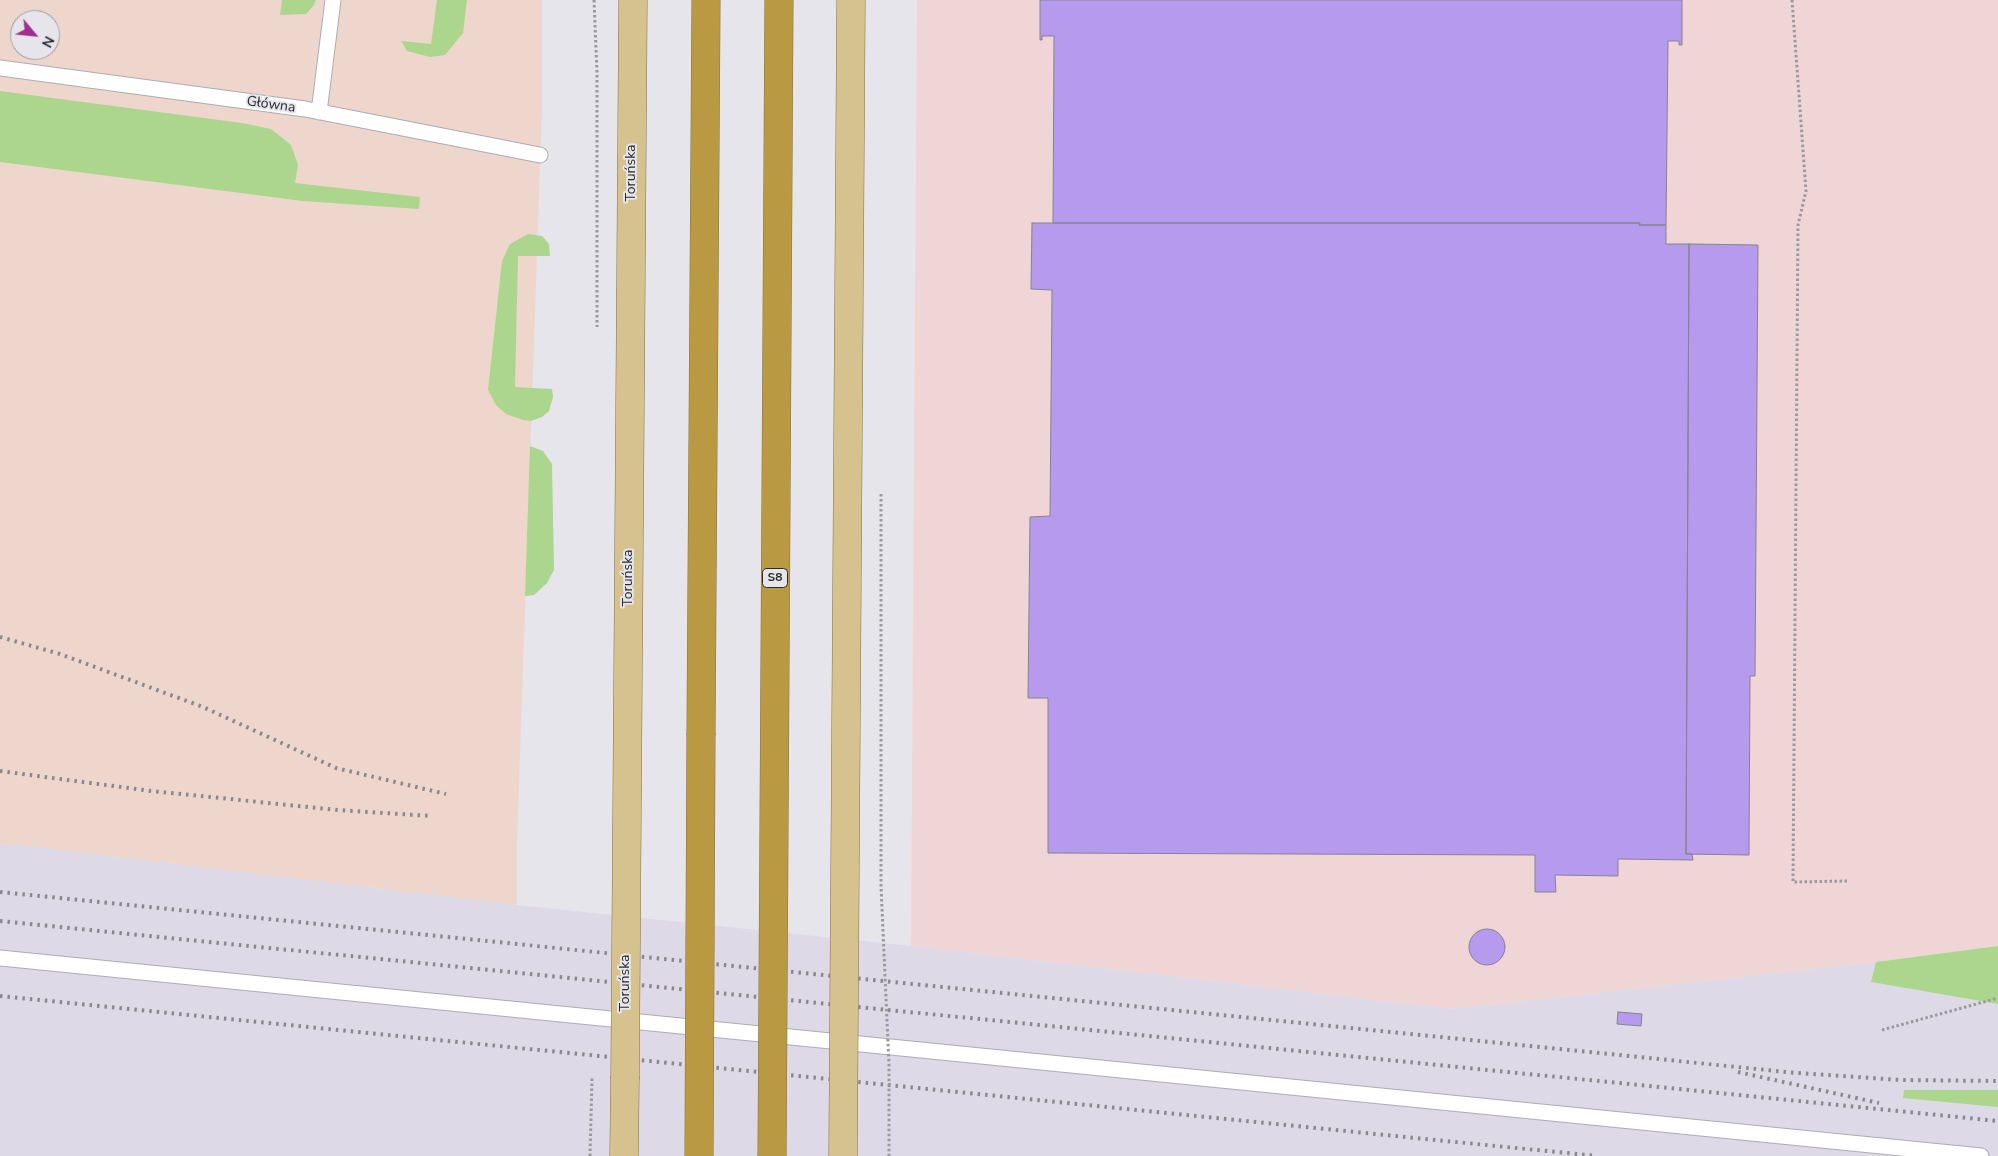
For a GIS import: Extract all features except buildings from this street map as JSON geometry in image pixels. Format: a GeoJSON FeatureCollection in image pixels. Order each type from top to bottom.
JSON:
{"type":"FeatureCollection","features":[{"type":"Feature","properties":{"kind":"highway"},"geometry":{"type":"LineString","coordinates":[[698,1156],[706,0]]}},
{"type":"Feature","properties":{"kind":"highway","name":"S8"},"geometry":{"type":"LineString","coordinates":[[772,1156],[779,0]]}},
{"type":"Feature","properties":{"kind":"main road","name":"Toruńska"},"geometry":{"type":"LineString","coordinates":[[624,1156],[633,0]]}},
{"type":"Feature","properties":{"kind":"main road"},"geometry":{"type":"LineString","coordinates":[[843,1156],[851,0]]}},
{"type":"Feature","properties":{"kind":"lane"},"geometry":{"type":"LineString","coordinates":[[319,112],[333,0]]}},
{"type":"Feature","properties":{"kind":"lane","name":"Główna"},"geometry":{"type":"LineString","coordinates":[[0,68],[319,112],[540,155]]}},
{"type":"Feature","properties":{"kind":"lane"},"geometry":{"type":"LineString","coordinates":[[0,958],[1981,1156]]}},
{"type":"Feature","properties":{"kind":"path"},"geometry":{"type":"LineString","coordinates":[[1792,0],[1806,191],[1798,225],[1793,882],[1846,882]]}},
{"type":"Feature","properties":{"kind":"path"},"geometry":{"type":"LineString","coordinates":[[882,490],[881,886],[888,1065],[889,1156]]}},
{"type":"Feature","properties":{"kind":"path"},"geometry":{"type":"LineString","coordinates":[[1882,1030],[1998,998]]}},
{"type":"Feature","properties":{"kind":"shaded area"},"geometry":{"type":"Polygon","coordinates":[[[0,0],[542,0],[542,108],[517,843],[517,905],[0,843],[0,0]]]}},
{"type":"Feature","properties":{"kind":"shaded area"},"geometry":{"type":"Polygon","coordinates":[[[917,0],[1998,0],[1998,946],[1876,962],[1453,1009],[911,946],[917,0]]]}},
{"type":"Feature","properties":{"kind":"shaded area"},"geometry":{"type":"Polygon","coordinates":[[[0,843],[517,905],[911,946],[1453,1009],[1876,962],[1871,982],[1998,1004],[1998,1156],[0,1156],[0,843]]]}},
{"type":"Feature","properties":{"kind":"green space"},"geometry":{"type":"Polygon","coordinates":[[[282,0],[316,0],[306,14],[280,15],[282,0]]]}},
{"type":"Feature","properties":{"kind":"green space"},"geometry":{"type":"Polygon","coordinates":[[[437,0],[467,0],[463,33],[445,55],[430,57],[407,51],[401,41],[431,44],[437,0]]]}},
{"type":"Feature","properties":{"kind":"green space"},"geometry":{"type":"Polygon","coordinates":[[[0,91],[242,123],[271,129],[291,145],[298,165],[295,183],[420,197],[419,209],[303,201],[0,162],[0,91]]]}},
{"type":"Feature","properties":{"kind":"green space"},"geometry":{"type":"Polygon","coordinates":[[[528,234],[542,236],[549,244],[550,256],[518,256],[515,387],[552,389],[553,397],[549,411],[542,417],[531,421],[506,414],[496,405],[488,390],[502,261],[510,244],[528,234]]]}},
{"type":"Feature","properties":{"kind":"green space"},"geometry":{"type":"Polygon","coordinates":[[[530,446],[543,451],[552,464],[554,570],[547,583],[534,595],[525,596],[530,446]]]}},
{"type":"Feature","properties":{"kind":"green space"},"geometry":{"type":"Polygon","coordinates":[[[1998,946],[1998,1004],[1871,982],[1876,962],[1998,946]]]}},
{"type":"Feature","properties":{"kind":"green space"},"geometry":{"type":"Polygon","coordinates":[[[1904,1090],[1998,1090],[1998,1107],[1903,1098],[1904,1090]]]}},
{"type":"Feature","properties":{"kind":"railway"},"geometry":{"type":"LineString","coordinates":[[0,637],[60,654],[203,707],[336,768],[446,794]]}},
{"type":"Feature","properties":{"kind":"railway"},"geometry":{"type":"LineString","coordinates":[[0,771],[151,791],[338,810],[431,816]]}},
{"type":"Feature","properties":{"kind":"railway"},"geometry":{"type":"LineString","coordinates":[[0,892],[1797,1073],[1901,1080],[1998,1081]]}},
{"type":"Feature","properties":{"kind":"railway"},"geometry":{"type":"LineString","coordinates":[[0,921],[1998,1121]]}},
{"type":"Feature","properties":{"kind":"railway"},"geometry":{"type":"LineString","coordinates":[[0,996],[1596,1156]]}},
{"type":"Feature","properties":{"kind":"railway"},"geometry":{"type":"LineString","coordinates":[[1738,1072],[1879,1103]]}}]}
